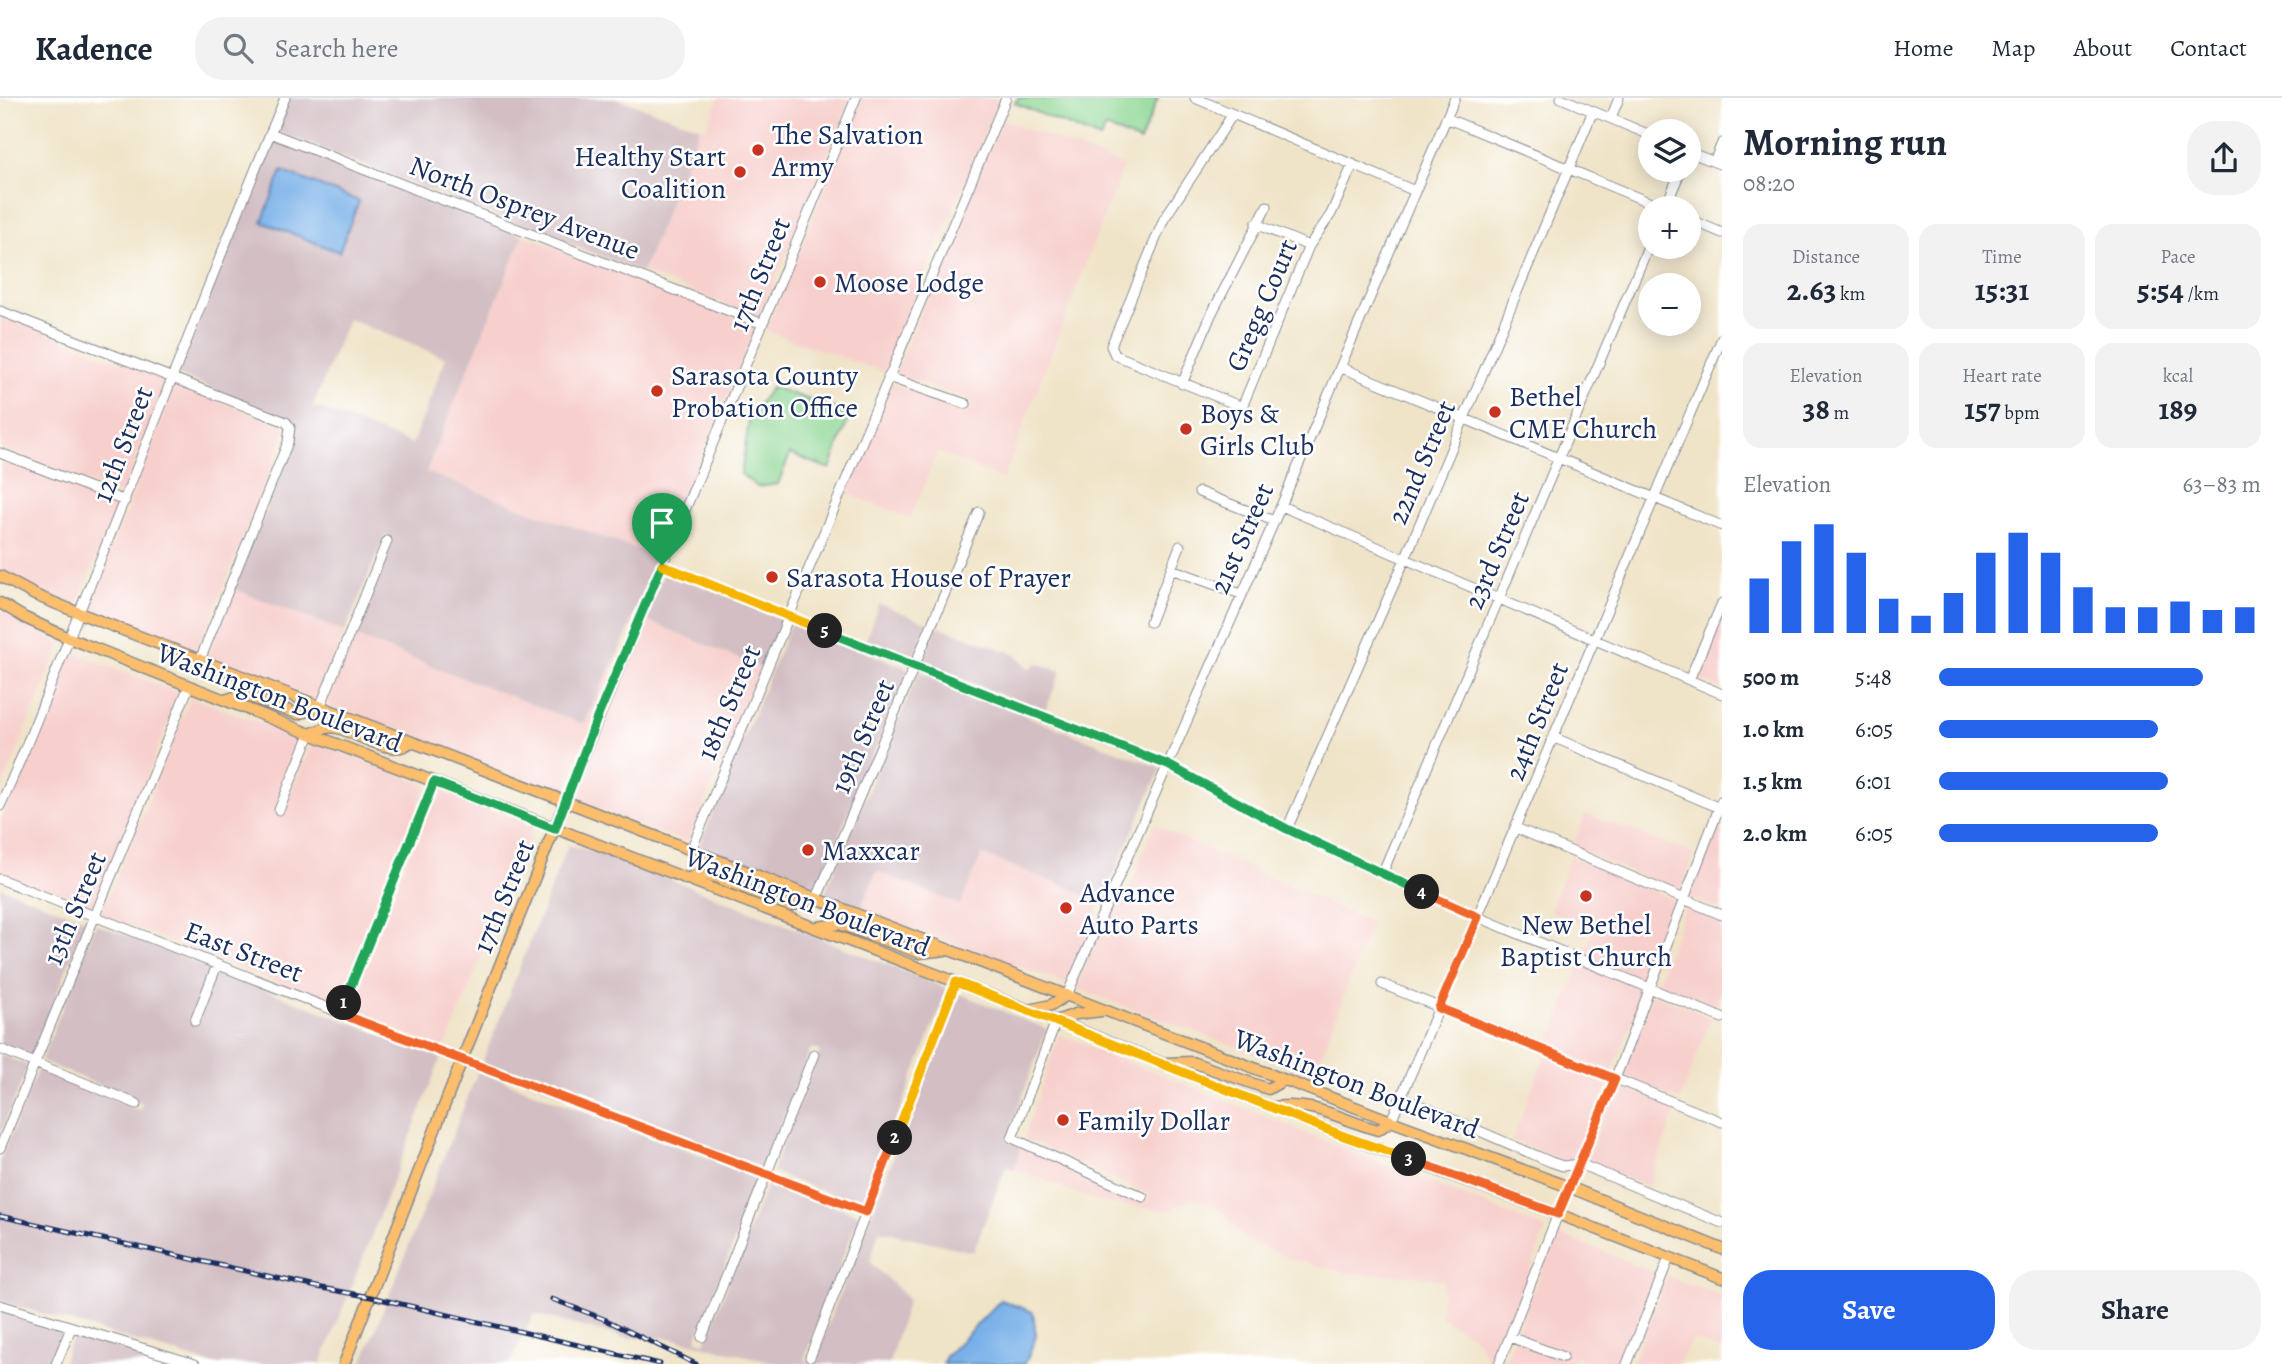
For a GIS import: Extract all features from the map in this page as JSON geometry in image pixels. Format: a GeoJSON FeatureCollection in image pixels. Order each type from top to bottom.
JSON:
{"type":"FeatureCollection","features":[{"type":"Feature","properties":{"kind":"main road","name":"Washington Boulevard"},"geometry":{"type":"LineString","coordinates":[[0,576],[35,595],[79,613],[1284,1080],[1569,1187],[1722,1249]]}},
{"type":"Feature","properties":{"kind":"main road","name":"Washington Boulevard"},"geometry":{"type":"LineString","coordinates":[[0,603],[69,638],[225,701],[1029,1010],[1352,1139],[1558,1214],[1722,1278]]}},
{"type":"Feature","properties":{"kind":"main road"},"geometry":{"type":"LineString","coordinates":[[225,701],[241,695],[247,696],[298,714],[320,707]]}},
{"type":"Feature","properties":{"kind":"main road"},"geometry":{"type":"LineString","coordinates":[[310,734],[322,728],[337,728],[398,749],[410,742]]}},
{"type":"Feature","properties":{"kind":"main road","name":"17th Street"},"geometry":{"type":"LineString","coordinates":[[344,1364],[565,802]]}},
{"type":"Feature","properties":{"kind":"main road"},"geometry":{"type":"LineString","coordinates":[[686,879],[698,874],[716,877],[790,905],[817,898]]}},
{"type":"Feature","properties":{"kind":"main road"},"geometry":{"type":"LineString","coordinates":[[815,928],[840,924],[919,953],[949,950]]}},
{"type":"Feature","properties":{"kind":"main road"},"geometry":{"type":"LineString","coordinates":[[1029,1010],[1051,1005],[1067,995]]}},
{"type":"Feature","properties":{"kind":"main road"},"geometry":{"type":"LineString","coordinates":[[1056,1021],[1076,1014],[1105,1010]]}},
{"type":"Feature","properties":{"kind":"main road"},"geometry":{"type":"LineString","coordinates":[[1163,1063],[1192,1062],[1268,1089],[1284,1080]]}},
{"type":"Feature","properties":{"kind":"main road"},"geometry":{"type":"LineString","coordinates":[[1273,1108],[1294,1104],[1312,1106],[1378,1130],[1391,1121]]}},
{"type":"Feature","properties":{"kind":"street","name":"12th Street"},"geometry":{"type":"LineString","coordinates":[[0,806],[26,749],[285,98]]}},
{"type":"Feature","properties":{"kind":"street","name":"17th Street"},"geometry":{"type":"LineString","coordinates":[[565,802],[597,718],[856,98]]}},
{"type":"Feature","properties":{"kind":"street","name":"18th Street"},"geometry":{"type":"LineString","coordinates":[[691,850],[1006,98]]}},
{"type":"Feature","properties":{"kind":"street"},"geometry":{"type":"LineString","coordinates":[[1195,98],[1415,191]]}},
{"type":"Feature","properties":{"kind":"street","name":"21st Street"},"geometry":{"type":"LineString","coordinates":[[1067,995],[1281,506],[1455,98]]}},
{"type":"Feature","properties":{"kind":"street"},"geometry":{"type":"LineString","coordinates":[[1561,98],[1638,130]]}},
{"type":"Feature","properties":{"kind":"street"},"geometry":{"type":"LineString","coordinates":[[1611,118],[1619,98]]}},
{"type":"Feature","properties":{"kind":"street","name":"22nd Street"},"geometry":{"type":"LineString","coordinates":[[1287,829],[1405,559],[1593,111]]}},
{"type":"Feature","properties":{"kind":"street"},"geometry":{"type":"LineString","coordinates":[[1233,114],[1164,219],[1111,346],[1112,352],[1182,384],[1211,315],[1267,206]]}},
{"type":"Feature","properties":{"kind":"street"},"geometry":{"type":"LineString","coordinates":[[1446,118],[1638,197]]}},
{"type":"Feature","properties":{"kind":"street","name":"North Osprey Avenue"},"geometry":{"type":"LineString","coordinates":[[270,133],[763,324]]}},
{"type":"Feature","properties":{"kind":"street"},"geometry":{"type":"LineString","coordinates":[[1701,156],[1718,163],[1722,143]]}},
{"type":"Feature","properties":{"kind":"street","name":"Gregg Court"},"geometry":{"type":"LineString","coordinates":[[1182,384],[1242,407],[1309,246],[1331,214],[1353,164]]}},
{"type":"Feature","properties":{"kind":"street"},"geometry":{"type":"LineString","coordinates":[[1256,224],[1309,246]]}},
{"type":"Feature","properties":{"kind":"street"},"geometry":{"type":"LineString","coordinates":[[1701,224],[1722,233]]}},
{"type":"Feature","properties":{"kind":"street","name":"23rd Street"},"geometry":{"type":"LineString","coordinates":[[1382,874],[1643,259]]}},
{"type":"Feature","properties":{"kind":"street"},"geometry":{"type":"LineString","coordinates":[[0,311],[286,422],[290,426],[288,442],[200,660]]}},
{"type":"Feature","properties":{"kind":"street","name":"24th Street"},"geometry":{"type":"LineString","coordinates":[[1391,1121],[1722,338]]}},
{"type":"Feature","properties":{"kind":"street"},"geometry":{"type":"LineString","coordinates":[[1340,367],[1722,526]]}},
{"type":"Feature","properties":{"kind":"street"},"geometry":{"type":"LineString","coordinates":[[888,377],[966,404]]}},
{"type":"Feature","properties":{"kind":"street"},"geometry":{"type":"LineString","coordinates":[[0,453],[125,501]]}},
{"type":"Feature","properties":{"kind":"street"},"geometry":{"type":"LineString","coordinates":[[1199,492],[1274,522]]}},
{"type":"Feature","properties":{"kind":"street"},"geometry":{"type":"LineString","coordinates":[[1281,506],[1722,694]]}},
{"type":"Feature","properties":{"kind":"street","name":"19th Street"},"geometry":{"type":"LineString","coordinates":[[817,898],[979,512]]}},
{"type":"Feature","properties":{"kind":"street"},"geometry":{"type":"LineString","coordinates":[[320,707],[387,541]]}},
{"type":"Feature","properties":{"kind":"street"},"geometry":{"type":"LineString","coordinates":[[1150,622],[1180,546]]}},
{"type":"Feature","properties":{"kind":"street"},"geometry":{"type":"LineString","coordinates":[[662,565],[1168,765],[1287,829],[1382,874],[1478,917],[1722,1018]]}},
{"type":"Feature","properties":{"kind":"street"},"geometry":{"type":"LineString","coordinates":[[1171,569],[1241,594]]}},
{"type":"Feature","properties":{"kind":"street"},"geometry":{"type":"LineString","coordinates":[[1689,680],[1722,603]]}},
{"type":"Feature","properties":{"kind":"street","name":"13th Street"},"geometry":{"type":"LineString","coordinates":[[0,1148],[189,686]]}},
{"type":"Feature","properties":{"kind":"street"},"geometry":{"type":"LineString","coordinates":[[279,810],[310,734]]}},
{"type":"Feature","properties":{"kind":"street"},"geometry":{"type":"LineString","coordinates":[[1499,1364],[1615,1079],[1721,805],[1555,738]]}},
{"type":"Feature","properties":{"kind":"street"},"geometry":{"type":"LineString","coordinates":[[340,1013],[434,782]]}},
{"type":"Feature","properties":{"kind":"street"},"geometry":{"type":"LineString","coordinates":[[1516,828],[1722,915]]}},
{"type":"Feature","properties":{"kind":"street","name":"East Street"},"geometry":{"type":"LineString","coordinates":[[0,879],[462,1060],[866,1212]]}},
{"type":"Feature","properties":{"kind":"street"},"geometry":{"type":"LineString","coordinates":[[195,1021],[217,965]]}},
{"type":"Feature","properties":{"kind":"street"},"geometry":{"type":"LineString","coordinates":[[810,1357],[956,982]]}},
{"type":"Feature","properties":{"kind":"street"},"geometry":{"type":"LineString","coordinates":[[1382,984],[1722,1122]]}},
{"type":"Feature","properties":{"kind":"street"},"geometry":{"type":"LineString","coordinates":[[1056,1021],[1012,1138],[1143,1197]]}},
{"type":"Feature","properties":{"kind":"street"},"geometry":{"type":"LineString","coordinates":[[0,1049],[137,1104]]}},
{"type":"Feature","properties":{"kind":"street"},"geometry":{"type":"LineString","coordinates":[[702,1337],[814,1054]]}},
{"type":"Feature","properties":{"kind":"street"},"geometry":{"type":"LineString","coordinates":[[1401,1097],[1563,1166],[1580,1164],[1722,1223]]}},
{"type":"Feature","properties":{"kind":"street"},"geometry":{"type":"LineString","coordinates":[[1627,1364],[1669,1258]]}},
{"type":"Feature","properties":{"kind":"street"},"geometry":{"type":"LineString","coordinates":[[0,1305],[195,1364]]}},
{"type":"Feature","properties":{"kind":"street"},"geometry":{"type":"LineString","coordinates":[[56,1364],[71,1328]]}},
{"type":"Feature","properties":{"kind":"street"},"geometry":{"type":"LineString","coordinates":[[1510,1337],[1563,1357]]}},
{"type":"Feature","properties":{"kind":"shaded area"},"geometry":{"type":"Polygon","coordinates":[[[290,98],[615,98],[700,127],[642,272],[276,131],[290,98]]]}},
{"type":"Feature","properties":{"kind":"shaded area"},"geometry":{"type":"Polygon","coordinates":[[[719,98],[851,98],[760,318],[642,272],[700,127],[706,128],[719,98]]]}},
{"type":"Feature","properties":{"kind":"shaded area"},"geometry":{"type":"Polygon","coordinates":[[[862,98],[1000,98],[884,372],[766,331],[862,98]]]}},
{"type":"Feature","properties":{"kind":"shaded area"},"geometry":{"type":"Polygon","coordinates":[[[1011,98],[1004,120],[1123,166],[1003,480],[938,452],[910,518],[845,493],[891,383],[969,409],[972,401],[895,374],[1011,98]]]}},
{"type":"Feature","properties":{"kind":"shaded area"},"geometry":{"type":"Polygon","coordinates":[[[273,139],[523,235],[426,472],[660,557],[624,641],[583,724],[354,636],[393,539],[385,535],[345,632],[234,589],[293,444],[296,427],[287,418],[178,375],[273,139]],[[348,319],[313,406],[412,444],[446,358],[348,319]]]}},
{"type":"Feature","properties":{"kind":"shaded area"},"geometry":{"type":"Polygon","coordinates":[[[523,235],[757,326],[660,557],[426,472],[523,235]]]}},
{"type":"Feature","properties":{"kind":"shaded area"},"geometry":{"type":"Polygon","coordinates":[[[0,315],[166,380],[122,495],[0,448],[0,315]]]}},
{"type":"Feature","properties":{"kind":"shaded area"},"geometry":{"type":"Polygon","coordinates":[[[175,384],[283,426],[286,430],[197,654],[85,611],[175,384]]]}},
{"type":"Feature","properties":{"kind":"shaded area"},"geometry":{"type":"Polygon","coordinates":[[[0,458],[119,503],[76,607],[37,591],[0,570],[0,458]]]}},
{"type":"Feature","properties":{"kind":"shaded area"},"geometry":{"type":"Polygon","coordinates":[[[665,571],[782,619],[761,668],[644,619],[665,571]]]}},
{"type":"Feature","properties":{"kind":"shaded area"},"geometry":{"type":"Polygon","coordinates":[[[234,589],[345,632],[317,701],[207,658],[234,589]]]}},
{"type":"Feature","properties":{"kind":"shaded area"},"geometry":{"type":"Polygon","coordinates":[[[879,604],[927,622],[913,660],[865,642],[879,604]]]}},
{"type":"Feature","properties":{"kind":"shaded area"},"geometry":{"type":"Polygon","coordinates":[[[0,610],[61,644],[0,794],[0,610]]]}},
{"type":"Feature","properties":{"kind":"shaded area"},"geometry":{"type":"Polygon","coordinates":[[[1722,616],[1722,689],[1695,677],[1722,616]]]}},
{"type":"Feature","properties":{"kind":"shaded area"},"geometry":{"type":"Polygon","coordinates":[[[644,619],[761,668],[688,843],[572,799],[644,619]]]}},
{"type":"Feature","properties":{"kind":"shaded area"},"geometry":{"type":"Polygon","coordinates":[[[791,623],[909,669],[815,891],[699,847],[791,623]]]}},
{"type":"Feature","properties":{"kind":"shaded area"},"geometry":{"type":"Polygon","coordinates":[[[937,626],[1015,654],[1029,669],[1036,664],[1034,662],[1061,671],[1045,712],[923,664],[937,626]]]}},
{"type":"Feature","properties":{"kind":"shaded area"},"geometry":{"type":"Polygon","coordinates":[[[354,636],[582,724],[624,641],[563,795],[326,705],[354,636]]]}},
{"type":"Feature","properties":{"kind":"shaded area"},"geometry":{"type":"Polygon","coordinates":[[[70,649],[180,693],[123,838],[91,910],[0,874],[0,819],[29,755],[70,649]]]}},
{"type":"Feature","properties":{"kind":"shaded area"},"geometry":{"type":"Polygon","coordinates":[[[919,672],[1161,768],[1102,901],[982,854],[960,905],[877,871],[860,909],[824,895],[919,672]]]}},
{"type":"Feature","properties":{"kind":"shaded area"},"geometry":{"type":"Polygon","coordinates":[[[190,697],[303,739],[273,812],[281,816],[312,742],[427,785],[337,1007],[100,914],[190,697]]]}},
{"type":"Feature","properties":{"kind":"shaded area"},"geometry":{"type":"Polygon","coordinates":[[[436,789],[534,825],[445,1049],[346,1010],[436,789]]]}},
{"type":"Feature","properties":{"kind":"shaded area"},"geometry":{"type":"Polygon","coordinates":[[[1585,814],[1695,854],[1680,893],[1573,847],[1585,814]]]}},
{"type":"Feature","properties":{"kind":"shaded area"},"geometry":{"type":"Polygon","coordinates":[[[1722,814],[1722,910],[1689,897],[1722,814]]]}},
{"type":"Feature","properties":{"kind":"shaded area"},"geometry":{"type":"Polygon","coordinates":[[[1154,825],[1371,923],[1314,1075],[1075,988],[1112,904],[1122,908],[1154,825]]]}},
{"type":"Feature","properties":{"kind":"shaded area"},"geometry":{"type":"Polygon","coordinates":[[[568,845],[607,854],[948,989],[862,1206],[772,1172],[820,1051],[811,1048],[762,1169],[482,1063],[568,845]]]}},
{"type":"Feature","properties":{"kind":"shaded area"},"geometry":{"type":"Polygon","coordinates":[[[982,854],[1102,901],[1066,984],[860,909],[877,871],[982,854]]]}},
{"type":"Feature","properties":{"kind":"shaded area"},"geometry":{"type":"Polygon","coordinates":[[[1570,856],[1676,901],[1647,982],[1584,956],[1594,929],[1550,911],[1570,856]]]}},
{"type":"Feature","properties":{"kind":"shaded area"},"geometry":{"type":"Polygon","coordinates":[[[0,887],[86,920],[32,1057],[0,1045],[0,887]]]}},
{"type":"Feature","properties":{"kind":"shaded area"},"geometry":{"type":"Polygon","coordinates":[[[1686,905],[1722,920],[1722,988],[1714,1010],[1656,986],[1686,905]]]}},
{"type":"Feature","properties":{"kind":"shaded area"},"geometry":{"type":"Polygon","coordinates":[[[96,924],[441,1058],[321,1364],[211,1364],[0,1301],[0,1161],[38,1069],[139,1110],[143,1103],[41,1061],[96,924]]]}},
{"type":"Feature","properties":{"kind":"shaded area"},"geometry":{"type":"Polygon","coordinates":[[[1580,964],[1644,990],[1612,1073],[1548,1047],[1580,964]]]}},
{"type":"Feature","properties":{"kind":"shaded area"},"geometry":{"type":"Polygon","coordinates":[[[958,993],[1047,1029],[1008,1136],[1010,1142],[1021,1147],[1014,1169],[1006,1167],[973,1252],[879,1230],[870,1262],[908,1299],[889,1364],[781,1364],[670,1338],[624,1338],[534,1314],[510,1364],[362,1364],[478,1071],[759,1177],[696,1339],[705,1343],[768,1181],[859,1215],[804,1359],[813,1363],[958,993]]]}},
{"type":"Feature","properties":{"kind":"shaded area"},"geometry":{"type":"Polygon","coordinates":[[[1653,994],[1711,1018],[1680,1100],[1621,1077],[1653,994]]]}},
{"type":"Feature","properties":{"kind":"shaded area"},"geometry":{"type":"Polygon","coordinates":[[[1059,1034],[1546,1229],[1494,1364],[1491,1364],[1474,1337],[1440,1317],[1443,1281],[1417,1275],[1350,1274],[1292,1259],[1246,1241],[1220,1209],[1192,1198],[1169,1211],[1099,1202],[1014,1169],[1021,1147],[1146,1203],[1150,1195],[1024,1138],[1059,1034]]]}},
{"type":"Feature","properties":{"kind":"shaded area"},"geometry":{"type":"Polygon","coordinates":[[[0,1054],[28,1066],[0,1135],[0,1054]]]}},
{"type":"Feature","properties":{"kind":"shaded area"},"geometry":{"type":"Polygon","coordinates":[[[1545,1056],[1608,1081],[1576,1159],[1564,1161],[1512,1140],[1545,1056]]]}},
{"type":"Feature","properties":{"kind":"shaded area"},"geometry":{"type":"Polygon","coordinates":[[[1618,1085],[1677,1108],[1648,1187],[1586,1161],[1618,1085]]]}},
{"type":"Feature","properties":{"kind":"shaded area"},"geometry":{"type":"Polygon","coordinates":[[[1556,1233],[1657,1274],[1621,1364],[1595,1364],[1574,1356],[1571,1364],[1504,1364],[1556,1233]]]}},
{"type":"Feature","properties":{"kind":"shaded area"},"geometry":{"type":"Polygon","coordinates":[[[1667,1277],[1722,1295],[1722,1351],[1692,1339],[1678,1364],[1632,1364],[1667,1277]]]}},
{"type":"Feature","properties":{"kind":"shaded area"},"geometry":{"type":"Polygon","coordinates":[[[0,1310],[64,1330],[51,1364],[0,1364],[0,1310]]]}},
{"type":"Feature","properties":{"kind":"shaded area"},"geometry":{"type":"Polygon","coordinates":[[[74,1333],[179,1364],[62,1364],[74,1333]]]}},
{"type":"Feature","properties":{"kind":"green space"},"geometry":{"type":"Polygon","coordinates":[[[1018,98],[1158,98],[1140,142],[1106,127],[1100,139],[1015,103],[1018,98]]]}},
{"type":"Feature","properties":{"kind":"green space"},"geometry":{"type":"Polygon","coordinates":[[[772,387],[850,414],[830,469],[790,454],[778,484],[757,487],[741,474],[750,415],[772,387]]]}},
{"type":"Feature","properties":{"kind":"water"},"geometry":{"type":"Polygon","coordinates":[[[282,171],[359,201],[339,252],[262,222],[282,171]]]}},
{"type":"Feature","properties":{"kind":"water"},"geometry":{"type":"Polygon","coordinates":[[[1001,1300],[1033,1312],[1036,1336],[1025,1364],[943,1364],[946,1356],[1001,1300]]]}},
{"type":"Feature","properties":{"kind":"railway"},"geometry":{"type":"LineString","coordinates":[[0,1216],[371,1297],[660,1364]]}},
{"type":"Feature","properties":{"kind":"railway"},"geometry":{"type":"LineString","coordinates":[[552,1299],[604,1319],[696,1364]]}},
{"type":"Feature","properties":{"kind":"place","name":"The Salvation Army"},"geometry":{"type":"Point","coordinates":[758,150]}},
{"type":"Feature","properties":{"kind":"place","name":"Healthy Start Coalition"},"geometry":{"type":"Point","coordinates":[740,172]}},
{"type":"Feature","properties":{"kind":"place","name":"Moose Lodge"},"geometry":{"type":"Point","coordinates":[820,282]}},
{"type":"Feature","properties":{"kind":"place","name":"Sarasota County Probation Office"},"geometry":{"type":"Point","coordinates":[657,391]}},
{"type":"Feature","properties":{"kind":"place","name":"Bethel CME Church"},"geometry":{"type":"Point","coordinates":[1495,412]}},
{"type":"Feature","properties":{"kind":"place","name":"Boys & Girls Club"},"geometry":{"type":"Point","coordinates":[1186,429]}},
{"type":"Feature","properties":{"kind":"place","name":"Sarasota House of Prayer"},"geometry":{"type":"Point","coordinates":[772,577]}},
{"type":"Feature","properties":{"kind":"place","name":"Maxxcar"},"geometry":{"type":"Point","coordinates":[808,850]}},
{"type":"Feature","properties":{"kind":"place","name":"New Bethel Baptist Church"},"geometry":{"type":"Point","coordinates":[1586,896]}},
{"type":"Feature","properties":{"kind":"place","name":"Advance Auto Parts"},"geometry":{"type":"Point","coordinates":[1066,908]}},
{"type":"Feature","properties":{"kind":"place","name":"Family Dollar"},"geometry":{"type":"Point","coordinates":[1063,1120]}},
{"type":"Feature","properties":{"kind":"route"},"geometry":{"type":"LineString","coordinates":[[662,565],[1168,765],[1287,829],[1478,917],[1439,1008],[1615,1079],[1558,1214],[1341,1135],[956,982],[866,1212],[340,1013],[434,782],[555,829],[597,718],[662,565]]}}]}
